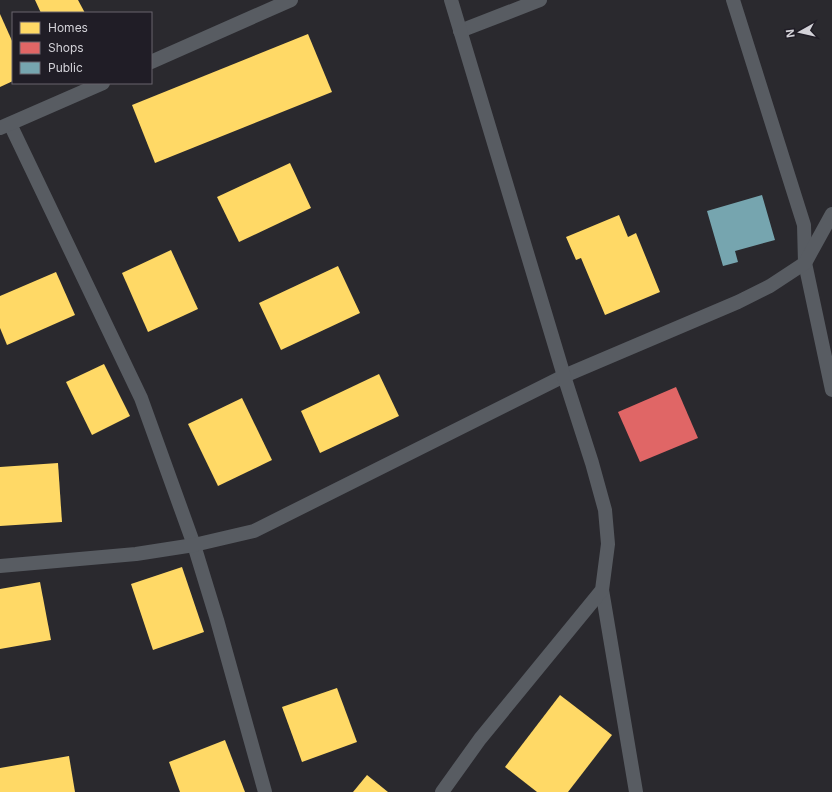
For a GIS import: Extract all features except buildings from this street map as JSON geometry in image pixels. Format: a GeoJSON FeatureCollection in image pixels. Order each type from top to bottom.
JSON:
{"type":"FeatureCollection","features":[{"type":"Feature","properties":{"kind":"street"},"geometry":{"type":"LineString","coordinates":[[152,62],[291,0]]}},
{"type":"Feature","properties":{"kind":"street"},"geometry":{"type":"LineString","coordinates":[[451,0],[605,510],[608,544],[602,590],[636,792]]}},
{"type":"Feature","properties":{"kind":"street"},"geometry":{"type":"LineString","coordinates":[[460,31],[540,0]]}},
{"type":"Feature","properties":{"kind":"street"},"geometry":{"type":"LineString","coordinates":[[733,0],[804,225],[805,264],[832,390]]}},
{"type":"Feature","properties":{"kind":"street"},"geometry":{"type":"LineString","coordinates":[[101,84],[5,126],[141,398],[194,545],[217,620],[264,792]]}},
{"type":"Feature","properties":{"kind":"street"},"geometry":{"type":"LineString","coordinates":[[0,566],[136,554],[194,545],[254,531],[564,376],[738,302],[770,286],[805,264],[832,214]]}},
{"type":"Feature","properties":{"kind":"street"},"geometry":{"type":"LineString","coordinates":[[442,792],[480,739],[602,590]]}}]}
